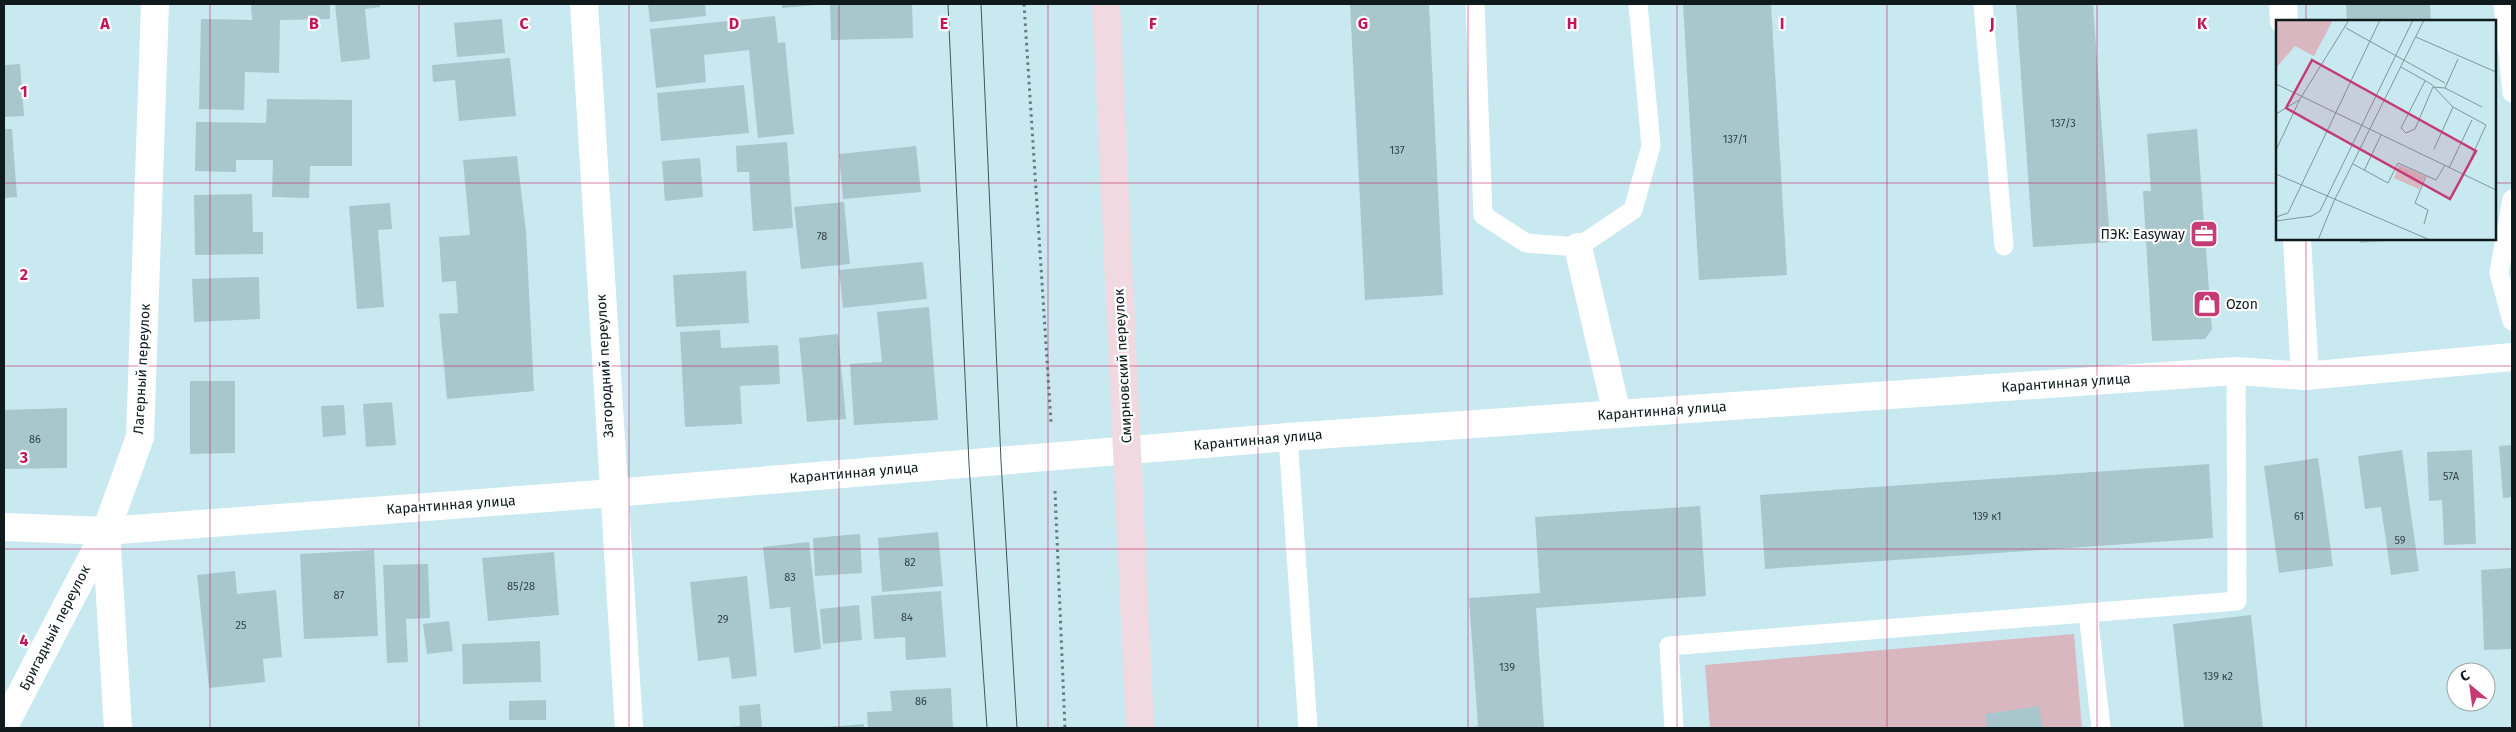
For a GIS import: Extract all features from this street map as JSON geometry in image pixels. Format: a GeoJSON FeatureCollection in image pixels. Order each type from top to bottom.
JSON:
{"type":"FeatureCollection","features":[{"type":"Feature","properties":{"kind":"main road","name":"Смирновский переулок"},"geometry":{"type":"LineString","coordinates":[[1106,4],[1140,728]]}},
{"type":"Feature","properties":{"kind":"street","name":"Лагерный переулок"},"geometry":{"type":"LineString","coordinates":[[118,728],[106,530],[140,437],[155,4]]}},
{"type":"Feature","properties":{"kind":"street","name":"Загородний переулок"},"geometry":{"type":"LineString","coordinates":[[584,4],[629,728]]}},
{"type":"Feature","properties":{"kind":"street"},"geometry":{"type":"LineString","coordinates":[[2283,4],[2284,20]]}},
{"type":"Feature","properties":{"kind":"street"},"geometry":{"type":"LineString","coordinates":[[2297,240],[2305,376]]}},
{"type":"Feature","properties":{"kind":"street"},"geometry":{"type":"LineString","coordinates":[[1578,247],[1617,414]]}},
{"type":"Feature","properties":{"kind":"street","name":"Карантинная улица"},"geometry":{"type":"LineString","coordinates":[[4,527],[106,530],[613,493],[1127,452],[1288,437],[2236,371],[2305,376],[2512,357]]}},
{"type":"Feature","properties":{"kind":"street","name":"Бригадный переулок"},"geometry":{"type":"LineString","coordinates":[[4,726],[106,530]]}},
{"type":"Feature","properties":{"kind":"lane"},"geometry":{"type":"LineString","coordinates":[[1475,4],[1483,215],[1526,243],[1578,247],[1633,210],[1651,146],[1638,4]]}},
{"type":"Feature","properties":{"kind":"lane"},"geometry":{"type":"LineString","coordinates":[[1983,4],[2004,246]]}},
{"type":"Feature","properties":{"kind":"lane"},"geometry":{"type":"LineString","coordinates":[[2503,4],[2512,93]]}},
{"type":"Feature","properties":{"kind":"lane"},"geometry":{"type":"LineString","coordinates":[[2512,199],[2499,273],[2512,322]]}},
{"type":"Feature","properties":{"kind":"lane"},"geometry":{"type":"LineString","coordinates":[[1674,728],[1669,646],[2237,601],[2236,371]]}},
{"type":"Feature","properties":{"kind":"lane"},"geometry":{"type":"LineString","coordinates":[[1288,437],[1308,728]]}},
{"type":"Feature","properties":{"kind":"lane"},"geometry":{"type":"LineString","coordinates":[[2088,613],[2101,728]]}},
{"type":"Feature","properties":{"kind":"path"},"geometry":{"type":"LineString","coordinates":[[1024,4],[1054,458],[1065,728]]}},
{"type":"Feature","properties":{"kind":"shaded area"},"geometry":{"type":"Polygon","coordinates":[[[2074,634],[2082,728],[1710,728],[1705,665],[2074,634]]]}},
{"type":"Feature","properties":{"kind":"building"},"geometry":{"type":"Polygon","coordinates":[[[251,4],[330,4],[330,19],[280,20],[279,73],[245,72],[244,110],[199,109],[201,19],[252,20],[251,4]]]}},
{"type":"Feature","properties":{"kind":"building"},"geometry":{"type":"Polygon","coordinates":[[[335,4],[380,4],[380,7],[365,9],[370,59],[341,62],[335,4]]]}},
{"type":"Feature","properties":{"kind":"building"},"geometry":{"type":"Polygon","coordinates":[[[648,4],[705,4],[706,16],[650,22],[648,4]]]}},
{"type":"Feature","properties":{"kind":"building"},"geometry":{"type":"Polygon","coordinates":[[[782,4],[816,4],[816,5],[782,8],[782,4]]]}},
{"type":"Feature","properties":{"kind":"building"},"geometry":{"type":"Polygon","coordinates":[[[830,4],[912,4],[913,38],[831,40],[830,4]]]}},
{"type":"Feature","properties":{"kind":"building"},"geometry":{"type":"Polygon","coordinates":[[[1350,4],[1429,4],[1443,295],[1365,300],[1350,4]]]}},
{"type":"Feature","properties":{"kind":"building"},"geometry":{"type":"Polygon","coordinates":[[[1683,4],[1771,4],[1787,275],[1699,280],[1683,4]]]}},
{"type":"Feature","properties":{"kind":"building"},"geometry":{"type":"Polygon","coordinates":[[[2016,4],[2093,4],[2110,242],[2033,247],[2016,4]]]}},
{"type":"Feature","properties":{"kind":"building"},"geometry":{"type":"Polygon","coordinates":[[[2346,4],[2430,4],[2431,20],[2347,20],[2346,4]]]}},
{"type":"Feature","properties":{"kind":"building"},"geometry":{"type":"Polygon","coordinates":[[[775,16],[778,43],[785,42],[794,134],[758,138],[749,50],[704,55],[706,82],[656,88],[650,29],[775,16]]]}},
{"type":"Feature","properties":{"kind":"building"},"geometry":{"type":"Polygon","coordinates":[[[502,19],[505,53],[457,57],[454,23],[502,19]]]}},
{"type":"Feature","properties":{"kind":"building"},"geometry":{"type":"Polygon","coordinates":[[[510,58],[516,116],[459,121],[455,80],[433,82],[432,65],[510,58]]]}},
{"type":"Feature","properties":{"kind":"building"},"geometry":{"type":"Polygon","coordinates":[[[20,64],[24,116],[4,117],[4,65],[20,64]]]}},
{"type":"Feature","properties":{"kind":"building"},"geometry":{"type":"Polygon","coordinates":[[[744,85],[749,133],[661,141],[657,93],[744,85]]]}},
{"type":"Feature","properties":{"kind":"building"},"geometry":{"type":"Polygon","coordinates":[[[267,99],[352,100],[352,166],[310,166],[309,198],[272,197],[273,160],[236,160],[236,172],[195,171],[196,122],[266,123],[267,99]]]}},
{"type":"Feature","properties":{"kind":"building"},"geometry":{"type":"Polygon","coordinates":[[[4,129],[12,129],[17,197],[4,198],[4,129]]]}},
{"type":"Feature","properties":{"kind":"building"},"geometry":{"type":"Polygon","coordinates":[[[2197,129],[2212,329],[2205,339],[2152,341],[2143,191],[2151,191],[2147,134],[2197,129]]]}},
{"type":"Feature","properties":{"kind":"building"},"geometry":{"type":"Polygon","coordinates":[[[787,142],[793,228],[753,231],[749,172],[737,172],[736,146],[787,142]]]}},
{"type":"Feature","properties":{"kind":"building"},"geometry":{"type":"Polygon","coordinates":[[[916,146],[921,192],[843,199],[839,154],[916,146]]]}},
{"type":"Feature","properties":{"kind":"building"},"geometry":{"type":"Polygon","coordinates":[[[517,156],[526,232],[534,391],[447,399],[439,314],[458,313],[456,281],[442,282],[439,237],[470,235],[463,160],[517,156]]]}},
{"type":"Feature","properties":{"kind":"building"},"geometry":{"type":"Polygon","coordinates":[[[700,158],[703,197],[665,201],[662,161],[700,158]]]}},
{"type":"Feature","properties":{"kind":"building"},"geometry":{"type":"Polygon","coordinates":[[[252,194],[253,232],[263,232],[263,254],[195,255],[194,195],[252,194]]]}},
{"type":"Feature","properties":{"kind":"building"},"geometry":{"type":"Polygon","coordinates":[[[844,202],[850,264],[801,269],[794,207],[844,202]]]}},
{"type":"Feature","properties":{"kind":"building"},"geometry":{"type":"Polygon","coordinates":[[[390,203],[392,229],[378,230],[384,307],[357,309],[349,206],[390,203]]]}},
{"type":"Feature","properties":{"kind":"building"},"geometry":{"type":"Polygon","coordinates":[[[2360,240],[2400,240],[2360,243],[2360,240]]]}},
{"type":"Feature","properties":{"kind":"building"},"geometry":{"type":"Polygon","coordinates":[[[923,262],[927,299],[843,308],[839,270],[923,262]]]}},
{"type":"Feature","properties":{"kind":"building"},"geometry":{"type":"Polygon","coordinates":[[[746,271],[749,323],[676,327],[673,275],[746,271]]]}},
{"type":"Feature","properties":{"kind":"building"},"geometry":{"type":"Polygon","coordinates":[[[259,277],[260,319],[194,322],[192,279],[259,277]]]}},
{"type":"Feature","properties":{"kind":"building"},"geometry":{"type":"Polygon","coordinates":[[[929,307],[938,420],[854,425],[850,364],[882,362],[877,312],[929,307]]]}},
{"type":"Feature","properties":{"kind":"building"},"geometry":{"type":"Polygon","coordinates":[[[720,330],[721,348],[778,345],[780,384],[740,386],[742,424],[685,427],[680,332],[720,330]]]}},
{"type":"Feature","properties":{"kind":"building"},"geometry":{"type":"Polygon","coordinates":[[[838,334],[846,419],[807,422],[799,338],[838,334]]]}},
{"type":"Feature","properties":{"kind":"building"},"geometry":{"type":"Polygon","coordinates":[[[190,381],[235,381],[235,453],[190,454],[190,381]]]}},
{"type":"Feature","properties":{"kind":"building"},"geometry":{"type":"Polygon","coordinates":[[[392,402],[396,445],[366,447],[363,404],[392,402]]]}},
{"type":"Feature","properties":{"kind":"building"},"geometry":{"type":"Polygon","coordinates":[[[344,405],[346,435],[323,437],[321,406],[344,405]]]}},
{"type":"Feature","properties":{"kind":"building"},"geometry":{"type":"Polygon","coordinates":[[[67,408],[67,468],[4,469],[4,410],[67,408]]]}},
{"type":"Feature","properties":{"kind":"building"},"geometry":{"type":"Polygon","coordinates":[[[2512,445],[2512,497],[2503,498],[2499,446],[2512,445]]]}},
{"type":"Feature","properties":{"kind":"building"},"geometry":{"type":"Polygon","coordinates":[[[2402,450],[2419,571],[2391,575],[2381,507],[2365,509],[2358,456],[2402,450]]]}},
{"type":"Feature","properties":{"kind":"building"},"geometry":{"type":"Polygon","coordinates":[[[2472,450],[2476,544],[2444,545],[2442,500],[2429,501],[2427,452],[2472,450]]]}},
{"type":"Feature","properties":{"kind":"building"},"geometry":{"type":"Polygon","coordinates":[[[2318,458],[2333,566],[2279,573],[2264,466],[2318,458]]]}},
{"type":"Feature","properties":{"kind":"building"},"geometry":{"type":"Polygon","coordinates":[[[2209,464],[2213,538],[1765,569],[1760,495],[2209,464]]]}},
{"type":"Feature","properties":{"kind":"building"},"geometry":{"type":"Polygon","coordinates":[[[1700,506],[1706,596],[1536,608],[1544,728],[1472,728],[1478,726],[1469,598],[1540,593],[1535,517],[1700,506]]]}},
{"type":"Feature","properties":{"kind":"building"},"geometry":{"type":"Polygon","coordinates":[[[938,532],[943,586],[882,592],[878,538],[938,532]]]}},
{"type":"Feature","properties":{"kind":"building"},"geometry":{"type":"Polygon","coordinates":[[[860,534],[862,573],[815,576],[813,538],[860,534]]]}},
{"type":"Feature","properties":{"kind":"building"},"geometry":{"type":"Polygon","coordinates":[[[809,542],[821,649],[794,653],[790,607],[770,609],[763,547],[809,542]]]}},
{"type":"Feature","properties":{"kind":"building"},"geometry":{"type":"Polygon","coordinates":[[[374,550],[378,636],[304,639],[300,554],[374,550]]]}},
{"type":"Feature","properties":{"kind":"building"},"geometry":{"type":"Polygon","coordinates":[[[554,552],[559,615],[488,621],[482,558],[554,552]]]}},
{"type":"Feature","properties":{"kind":"building"},"geometry":{"type":"Polygon","coordinates":[[[428,564],[430,618],[406,619],[408,662],[387,663],[383,565],[428,564]]]}},
{"type":"Feature","properties":{"kind":"building"},"geometry":{"type":"Polygon","coordinates":[[[2512,568],[2512,649],[2484,650],[2481,570],[2512,568]]]}},
{"type":"Feature","properties":{"kind":"building"},"geometry":{"type":"Polygon","coordinates":[[[235,571],[237,594],[276,590],[282,657],[263,659],[265,682],[209,688],[197,575],[235,571]]]}},
{"type":"Feature","properties":{"kind":"building"},"geometry":{"type":"Polygon","coordinates":[[[747,576],[757,676],[732,679],[729,657],[698,661],[690,582],[747,576]]]}},
{"type":"Feature","properties":{"kind":"building"},"geometry":{"type":"Polygon","coordinates":[[[941,591],[946,657],[906,660],[905,637],[874,639],[871,596],[941,591]]]}},
{"type":"Feature","properties":{"kind":"building"},"geometry":{"type":"Polygon","coordinates":[[[859,605],[862,640],[823,644],[820,609],[859,605]]]}},
{"type":"Feature","properties":{"kind":"building"},"geometry":{"type":"Polygon","coordinates":[[[2251,615],[2263,728],[2184,728],[2173,624],[2251,615]]]}},
{"type":"Feature","properties":{"kind":"building"},"geometry":{"type":"Polygon","coordinates":[[[449,621],[453,651],[427,654],[423,624],[449,621]]]}},
{"type":"Feature","properties":{"kind":"building"},"geometry":{"type":"Polygon","coordinates":[[[540,641],[541,682],[463,684],[462,644],[540,641]]]}},
{"type":"Feature","properties":{"kind":"building"},"geometry":{"type":"Polygon","coordinates":[[[951,688],[953,728],[868,728],[867,712],[892,711],[890,691],[951,688]]]}},
{"type":"Feature","properties":{"kind":"building"},"geometry":{"type":"Polygon","coordinates":[[[546,700],[546,720],[509,720],[509,701],[546,700]]]}},
{"type":"Feature","properties":{"kind":"building"},"geometry":{"type":"Polygon","coordinates":[[[760,704],[762,728],[718,728],[740,726],[739,706],[760,704]]]}},
{"type":"Feature","properties":{"kind":"building"},"geometry":{"type":"Polygon","coordinates":[[[2039,706],[2042,728],[1987,728],[1985,714],[2039,706]]]}},
{"type":"Feature","properties":{"kind":"building"},"geometry":{"type":"Polygon","coordinates":[[[864,724],[864,728],[827,728],[827,727],[864,724]]]}},
{"type":"Feature","properties":{"kind":"tram line"},"geometry":{"type":"LineString","coordinates":[[948,4],[969,464],[987,728]]}},
{"type":"Feature","properties":{"kind":"tram line"},"geometry":{"type":"LineString","coordinates":[[981,4],[1001,461],[1017,728]]}},
{"type":"Feature","properties":{"kind":"place","name":"ПЭК: Easyway"},"geometry":{"type":"Point","coordinates":[2204,234]}},
{"type":"Feature","properties":{"kind":"place","name":"Ozon"},"geometry":{"type":"Point","coordinates":[2207,304]}}]}
